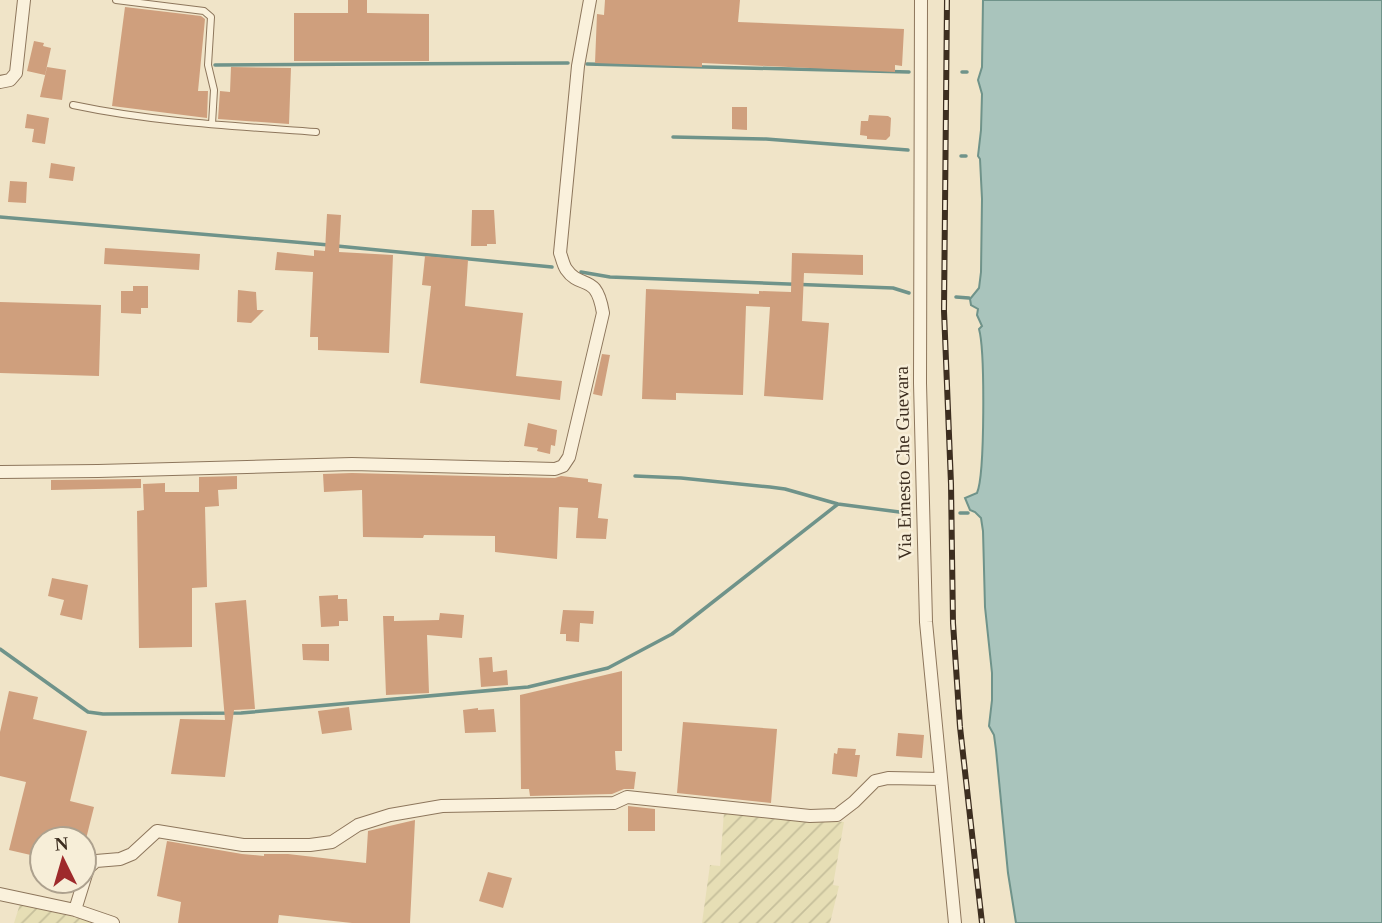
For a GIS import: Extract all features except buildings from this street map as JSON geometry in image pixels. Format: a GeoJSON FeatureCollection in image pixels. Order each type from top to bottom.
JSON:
{"type":"FeatureCollection","features":[{"type":"Feature","properties":{"kind":"street"},"geometry":{"type":"LineString","coordinates":[[0,82],[10,80],[16,73],[24,0]]}},
{"type":"Feature","properties":{"kind":"street"},"geometry":{"type":"LineString","coordinates":[[0,472],[352,464],[555,469],[563,466],[569,457],[603,313],[600,297],[592,284],[573,276],[565,268],[561,253],[576,80],[590,0]]}},
{"type":"Feature","properties":{"kind":"street","name":"Via Ernesto Che Guevara"},"geometry":{"type":"LineString","coordinates":[[921,0],[920,383],[925,596],[955,923]]}},
{"type":"Feature","properties":{"kind":"street"},"geometry":{"type":"LineString","coordinates":[[75,910],[88,869],[96,861],[120,859],[132,853],[157,831],[243,845],[310,845],[332,842],[358,825],[390,815],[442,806],[614,803],[627,797],[810,816],[837,815],[854,803],[875,781],[888,778],[941,779]]}},
{"type":"Feature","properties":{"kind":"street"},"geometry":{"type":"LineString","coordinates":[[0,894],[75,910],[113,923]]}},
{"type":"Feature","properties":{"kind":"lane"},"geometry":{"type":"LineString","coordinates":[[116,0],[204,10],[211,17],[208,65],[214,90],[212,124]]}},
{"type":"Feature","properties":{"kind":"lane"},"geometry":{"type":"LineString","coordinates":[[73,105],[121,114],[316,132]]}},
{"type":"Feature","properties":{"kind":"shaded area"},"geometry":{"type":"Polygon","coordinates":[[[724,812],[844,822],[833,885],[839,886],[830,923],[702,923],[710,865],[720,866],[724,812]]]}},
{"type":"Feature","properties":{"kind":"shaded area"},"geometry":{"type":"Polygon","coordinates":[[[20,904],[98,923],[14,923],[20,904]]]}},
{"type":"Feature","properties":{"kind":"water"},"geometry":{"type":"Polygon","coordinates":[[[983,0],[1382,0],[1382,923],[1016,923],[1008,873],[994,735],[989,726],[992,673],[985,607],[983,531],[981,518],[970,510],[965,498],[977,493],[983,439],[979,329],[982,326],[977,315],[978,309],[971,305],[970,299],[979,288],[981,272],[982,199],[978,156],[982,94],[978,80],[982,67],[983,0]]]}},
{"type":"Feature","properties":{"kind":"waterway"},"geometry":{"type":"LineString","coordinates":[[215,65],[568,63]]}},
{"type":"Feature","properties":{"kind":"waterway"},"geometry":{"type":"LineString","coordinates":[[587,64],[909,72]]}},
{"type":"Feature","properties":{"kind":"waterway"},"geometry":{"type":"LineString","coordinates":[[962,72],[967,72]]}},
{"type":"Feature","properties":{"kind":"waterway"},"geometry":{"type":"LineString","coordinates":[[673,137],[766,139],[908,150]]}},
{"type":"Feature","properties":{"kind":"waterway"},"geometry":{"type":"LineString","coordinates":[[961,156],[966,156]]}},
{"type":"Feature","properties":{"kind":"waterway"},"geometry":{"type":"LineString","coordinates":[[0,217],[329,245]]}},
{"type":"Feature","properties":{"kind":"waterway"},"geometry":{"type":"LineString","coordinates":[[337,246],[552,267]]}},
{"type":"Feature","properties":{"kind":"waterway"},"geometry":{"type":"LineString","coordinates":[[581,272],[610,277],[893,288],[909,293]]}},
{"type":"Feature","properties":{"kind":"waterway"},"geometry":{"type":"LineString","coordinates":[[956,297],[969,298]]}},
{"type":"Feature","properties":{"kind":"waterway"},"geometry":{"type":"LineString","coordinates":[[635,476],[785,489],[838,504],[907,513]]}},
{"type":"Feature","properties":{"kind":"waterway"},"geometry":{"type":"LineString","coordinates":[[0,649],[88,712],[103,714],[241,713],[528,687],[608,668],[672,634],[838,504]]}},
{"type":"Feature","properties":{"kind":"waterway"},"geometry":{"type":"LineString","coordinates":[[960,513],[968,513]]}},
{"type":"Feature","properties":{"kind":"railway"},"geometry":{"type":"LineString","coordinates":[[947,0],[944,311],[953,623],[960,727],[982,923]]}}]}
